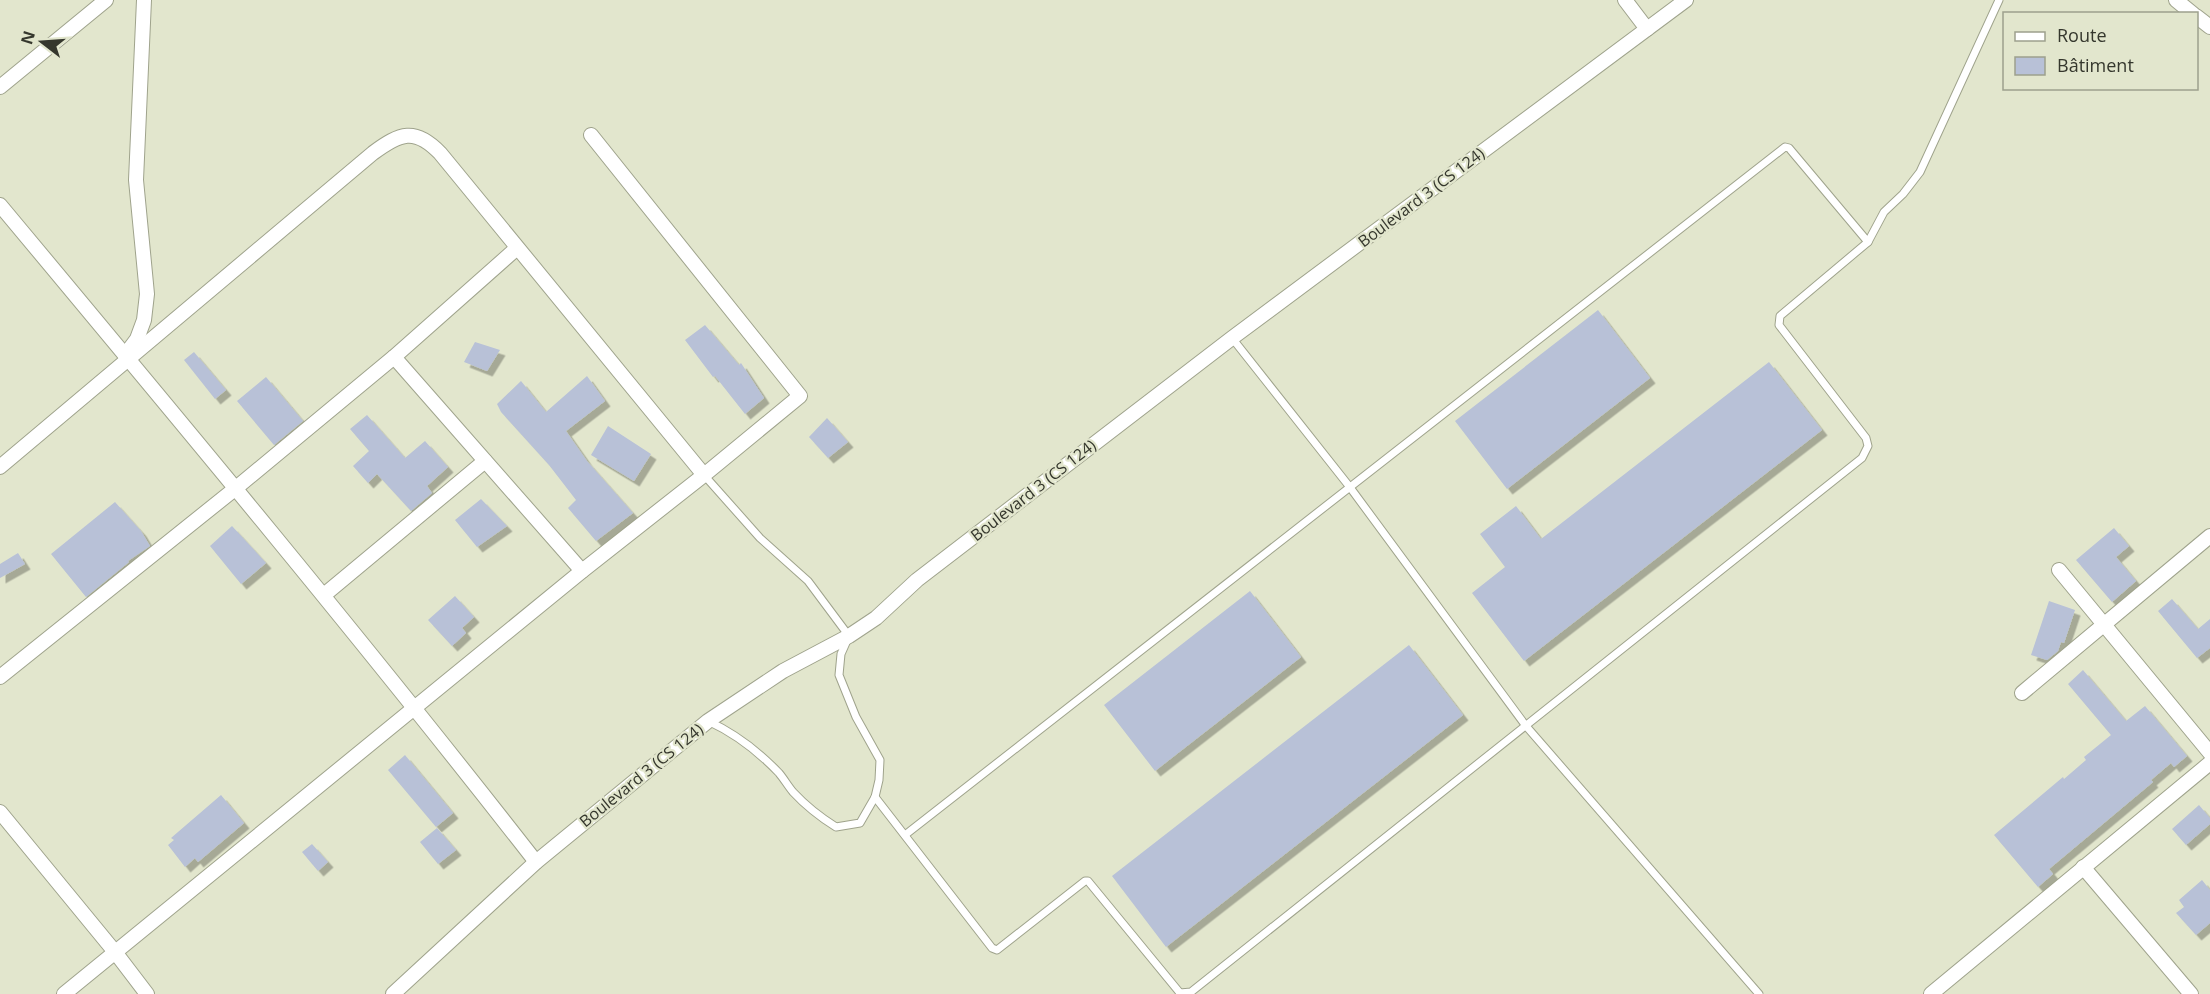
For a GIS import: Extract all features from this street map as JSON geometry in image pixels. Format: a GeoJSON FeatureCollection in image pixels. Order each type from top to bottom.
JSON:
{"type":"FeatureCollection","features":[{"type":"Feature","properties":{"kind":"street"},"geometry":{"type":"LineString","coordinates":[[0,87],[106,0]]}},
{"type":"Feature","properties":{"kind":"street"},"geometry":{"type":"LineString","coordinates":[[127,358],[144,320],[147,294],[136,180],[144,0]]}},
{"type":"Feature","properties":{"kind":"street"},"geometry":{"type":"LineString","coordinates":[[1625,0],[1647,29]]}},
{"type":"Feature","properties":{"kind":"street","name":"Boulevard 3 (CS 124)"},"geometry":{"type":"LineString","coordinates":[[393,994],[536,862],[708,721],[783,671],[849,636],[876,618],[917,580],[1232,338],[1686,0]]}},
{"type":"Feature","properties":{"kind":"street"},"geometry":{"type":"LineString","coordinates":[[2176,0],[2191,12]]}},
{"type":"Feature","properties":{"kind":"street"},"geometry":{"type":"LineString","coordinates":[[2198,18],[2210,27]]}},
{"type":"Feature","properties":{"kind":"street"},"geometry":{"type":"LineString","coordinates":[[0,467],[127,358],[391,139],[413,134],[429,141],[704,475]]}},
{"type":"Feature","properties":{"kind":"street"},"geometry":{"type":"LineString","coordinates":[[64,994],[800,396],[591,135]]}},
{"type":"Feature","properties":{"kind":"street"},"geometry":{"type":"LineString","coordinates":[[0,205],[415,707],[536,862]]}},
{"type":"Feature","properties":{"kind":"street"},"geometry":{"type":"LineString","coordinates":[[0,676],[236,488],[394,357],[517,248]]}},
{"type":"Feature","properties":{"kind":"street"},"geometry":{"type":"LineString","coordinates":[[394,357],[582,571]]}},
{"type":"Feature","properties":{"kind":"street"},"geometry":{"type":"LineString","coordinates":[[324,596],[485,461]]}},
{"type":"Feature","properties":{"kind":"street"},"geometry":{"type":"LineString","coordinates":[[2022,693],[2210,536]]}},
{"type":"Feature","properties":{"kind":"street"},"geometry":{"type":"LineString","coordinates":[[2059,570],[2210,753]]}},
{"type":"Feature","properties":{"kind":"street"},"geometry":{"type":"LineString","coordinates":[[1931,994],[2210,763]]}},
{"type":"Feature","properties":{"kind":"street"},"geometry":{"type":"LineString","coordinates":[[0,812],[147,994]]}},
{"type":"Feature","properties":{"kind":"street"},"geometry":{"type":"LineString","coordinates":[[2083,867],[2191,994]]}},
{"type":"Feature","properties":{"kind":"lane"},"geometry":{"type":"LineString","coordinates":[[875,797],[992,948],[997,950],[1085,881],[1088,881],[1180,993],[1191,992],[1855,465],[1867,452],[1866,438],[1779,325],[1778,320],[1868,242],[1884,212],[1904,194],[1920,172],[2000,0]]}},
{"type":"Feature","properties":{"kind":"lane"},"geometry":{"type":"LineString","coordinates":[[905,835],[1785,147],[1789,148],[1868,242]]}},
{"type":"Feature","properties":{"kind":"lane"},"geometry":{"type":"LineString","coordinates":[[1232,338],[1349,486],[1526,726],[1759,994]]}},
{"type":"Feature","properties":{"kind":"lane"},"geometry":{"type":"LineString","coordinates":[[704,475],[760,538],[808,581],[849,636],[841,654],[839,675],[856,717],[880,760],[875,797],[860,823],[836,827],[814,812],[791,790],[780,774],[753,749],[726,729],[708,721]]}},
{"type":"Feature","properties":{"kind":"building"},"geometry":{"type":"Polygon","coordinates":[[[1598,310],[1650,378],[1507,489],[1455,421],[1598,310]]]}},
{"type":"Feature","properties":{"kind":"building"},"geometry":{"type":"Polygon","coordinates":[[[705,325],[739,365],[741,363],[764,398],[745,414],[685,340],[705,325]]]}},
{"type":"Feature","properties":{"kind":"building"},"geometry":{"type":"Polygon","coordinates":[[[475,342],[500,350],[487,371],[464,362],[475,342]]]}},
{"type":"Feature","properties":{"kind":"building"},"geometry":{"type":"Polygon","coordinates":[[[194,352],[226,390],[215,399],[184,360],[194,352]]]}},
{"type":"Feature","properties":{"kind":"building"},"geometry":{"type":"Polygon","coordinates":[[[1769,362],[1822,430],[1524,661],[1472,593],[1505,567],[1480,534],[1516,506],[1541,539],[1769,362]]]}},
{"type":"Feature","properties":{"kind":"building"},"geometry":{"type":"Polygon","coordinates":[[[587,376],[605,401],[566,431],[587,461],[633,513],[596,541],[568,508],[576,500],[549,465],[501,412],[497,404],[521,381],[546,412],[587,376]]]}},
{"type":"Feature","properties":{"kind":"building"},"geometry":{"type":"Polygon","coordinates":[[[266,377],[303,421],[274,445],[237,401],[266,377]]]}},
{"type":"Feature","properties":{"kind":"building"},"geometry":{"type":"Polygon","coordinates":[[[367,415],[405,458],[425,441],[448,467],[427,486],[432,493],[411,511],[377,474],[368,483],[353,466],[369,451],[350,429],[367,415]]]}},
{"type":"Feature","properties":{"kind":"building"},"geometry":{"type":"Polygon","coordinates":[[[827,418],[848,442],[828,458],[809,437],[827,418]]]}},
{"type":"Feature","properties":{"kind":"building"},"geometry":{"type":"Polygon","coordinates":[[[608,426],[651,454],[634,481],[591,455],[608,426]]]}},
{"type":"Feature","properties":{"kind":"building"},"geometry":{"type":"Polygon","coordinates":[[[481,499],[507,526],[477,547],[455,520],[481,499]]]}},
{"type":"Feature","properties":{"kind":"building"},"geometry":{"type":"Polygon","coordinates":[[[115,502],[141,531],[150,546],[128,561],[86,597],[51,554],[115,502]]]}},
{"type":"Feature","properties":{"kind":"building"},"geometry":{"type":"Polygon","coordinates":[[[232,526],[266,563],[241,584],[210,546],[232,526]]]}},
{"type":"Feature","properties":{"kind":"building"},"geometry":{"type":"Polygon","coordinates":[[[2114,528],[2129,546],[2116,557],[2136,581],[2112,602],[2076,560],[2114,528]]]}},
{"type":"Feature","properties":{"kind":"building"},"geometry":{"type":"Polygon","coordinates":[[[18,553],[25,564],[0,578],[0,564],[18,553]]]}},
{"type":"Feature","properties":{"kind":"building"},"geometry":{"type":"Polygon","coordinates":[[[1250,591],[1301,657],[1155,771],[1104,705],[1250,591]]]}},
{"type":"Feature","properties":{"kind":"building"},"geometry":{"type":"Polygon","coordinates":[[[455,596],[474,617],[462,628],[466,633],[452,646],[428,620],[455,596]]]}},
{"type":"Feature","properties":{"kind":"building"},"geometry":{"type":"Polygon","coordinates":[[[2172,599],[2198,629],[2210,619],[2210,648],[2197,658],[2158,611],[2172,599]]]}},
{"type":"Feature","properties":{"kind":"building"},"geometry":{"type":"Polygon","coordinates":[[[2049,601],[2075,610],[2064,643],[2061,642],[2058,651],[2047,660],[2031,655],[2049,601]]]}},
{"type":"Feature","properties":{"kind":"building"},"geometry":{"type":"Polygon","coordinates":[[[1409,645],[1463,715],[1166,947],[1112,876],[1409,645]]]}},
{"type":"Feature","properties":{"kind":"building"},"geometry":{"type":"Polygon","coordinates":[[[2083,670],[2126,721],[2145,706],[2187,756],[2174,767],[2171,763],[2151,780],[2153,782],[2049,869],[2053,874],[2038,887],[1994,835],[2063,777],[2064,779],[2086,760],[2084,757],[2111,735],[2068,684],[2083,670]]]}},
{"type":"Feature","properties":{"kind":"building"},"geometry":{"type":"Polygon","coordinates":[[[405,755],[453,813],[436,827],[388,770],[405,755]]]}},
{"type":"Feature","properties":{"kind":"building"},"geometry":{"type":"Polygon","coordinates":[[[221,795],[244,823],[198,862],[195,858],[185,867],[168,845],[174,840],[171,838],[221,795]]]}},
{"type":"Feature","properties":{"kind":"building"},"geometry":{"type":"Polygon","coordinates":[[[2199,805],[2210,818],[2210,824],[2186,845],[2172,829],[2199,805]]]}},
{"type":"Feature","properties":{"kind":"building"},"geometry":{"type":"Polygon","coordinates":[[[437,828],[456,850],[438,864],[420,842],[437,828]]]}},
{"type":"Feature","properties":{"kind":"building"},"geometry":{"type":"Polygon","coordinates":[[[312,844],[328,862],[318,871],[302,852],[312,844]]]}},
{"type":"Feature","properties":{"kind":"building"},"geometry":{"type":"Polygon","coordinates":[[[2202,880],[2210,890],[2210,923],[2196,935],[2176,913],[2184,907],[2179,900],[2202,880]]]}}]}
